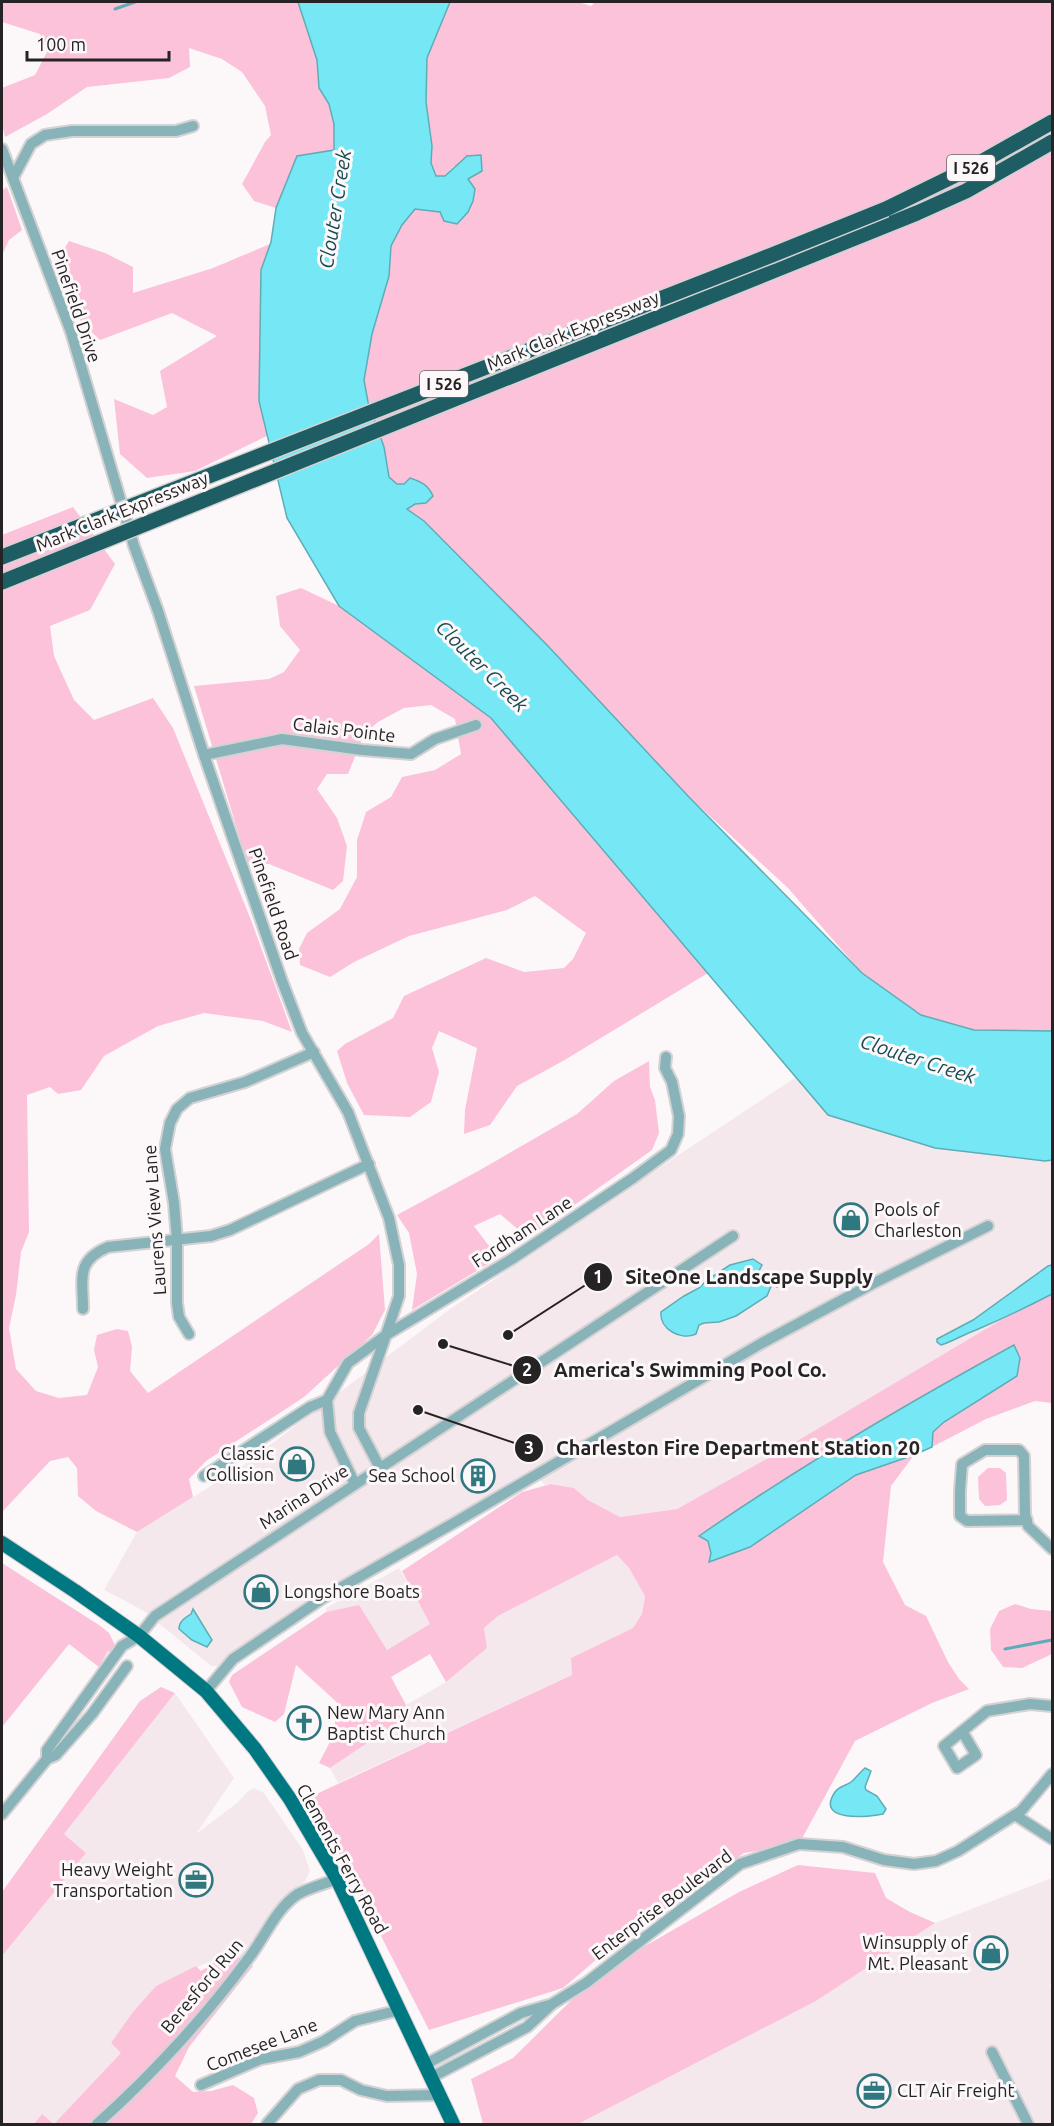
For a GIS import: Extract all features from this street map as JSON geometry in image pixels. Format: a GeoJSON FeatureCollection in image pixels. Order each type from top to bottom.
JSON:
{"type":"FeatureCollection","features":[{"type":"Feature","properties":{"kind":"highway","name":"Mark Clark Expressway"},"geometry":{"type":"LineString","coordinates":[[2,557],[877,213],[974,166],[1053,122]]}},
{"type":"Feature","properties":{"kind":"highway","name":"Mark Clark Expressway"},"geometry":{"type":"LineString","coordinates":[[2,582],[917,213],[966,191],[1053,142]]}},
{"type":"Feature","properties":{"kind":"main road","name":"Clements Ferry Road"},"geometry":{"type":"LineString","coordinates":[[2,1543],[75,1590],[139,1636],[206,1691],[255,1749],[290,1799],[337,1879],[453,2124]]}},
{"type":"Feature","properties":{"kind":"street"},"geometry":{"type":"LineString","coordinates":[[13,178],[31,144],[45,135],[72,131],[176,131],[193,126]]}},
{"type":"Feature","properties":{"kind":"street","name":"Pinefield Drive"},"geometry":{"type":"LineString","coordinates":[[2,149],[71,332],[112,476]]}},
{"type":"Feature","properties":{"kind":"street","name":"Pinefield Road"},"geometry":{"type":"LineString","coordinates":[[112,476],[204,755],[282,981],[302,1033],[348,1113],[389,1218],[399,1265],[399,1296],[359,1413],[359,1428],[380,1468]]}},
{"type":"Feature","properties":{"kind":"street","name":"Calais Pointe"},"geometry":{"type":"LineString","coordinates":[[204,755],[282,739],[411,754],[435,739],[476,725]]}},
{"type":"Feature","properties":{"kind":"street","name":"Laurens View Lane"},"geometry":{"type":"LineString","coordinates":[[189,1334],[179,1317],[177,1303],[177,1240],[174,1203],[165,1149],[170,1123],[177,1109],[190,1098],[246,1082],[314,1052]]}},
{"type":"Feature","properties":{"kind":"street","name":"Fordham Lane"},"geometry":{"type":"LineString","coordinates":[[386,1335],[512,1259],[633,1178],[670,1149],[678,1134],[679,1116],[672,1082],[665,1068],[666,1057]]}},
{"type":"Feature","properties":{"kind":"street"},"geometry":{"type":"LineString","coordinates":[[83,1309],[83,1268],[91,1255],[108,1247],[211,1236],[230,1230],[369,1164]]}},
{"type":"Feature","properties":{"kind":"street"},"geometry":{"type":"LineString","coordinates":[[206,1691],[233,1659],[326,1596],[772,1338],[872,1284],[988,1226]]}},
{"type":"Feature","properties":{"kind":"street","name":"Marina Drive"},"geometry":{"type":"LineString","coordinates":[[47,1759],[48,1750],[122,1646],[139,1636],[155,1616],[733,1236]]}},
{"type":"Feature","properties":{"kind":"street"},"geometry":{"type":"LineString","coordinates":[[355,1484],[330,1432],[327,1400],[348,1363],[386,1335]]}},
{"type":"Feature","properties":{"kind":"street"},"geometry":{"type":"LineString","coordinates":[[204,1476],[310,1407],[327,1400]]}},
{"type":"Feature","properties":{"kind":"street"},"geometry":{"type":"LineString","coordinates":[[1027,1520],[967,1521],[960,1516],[962,1464],[985,1450],[1019,1450],[1023,1456],[1028,1526],[1053,1549]]}},
{"type":"Feature","properties":{"kind":"street"},"geometry":{"type":"LineString","coordinates":[[2,1814],[47,1759],[56,1755],[92,1714],[127,1666]]}},
{"type":"Feature","properties":{"kind":"street"},"geometry":{"type":"LineString","coordinates":[[962,1731],[987,1711],[1030,1704],[1053,1706]]}},
{"type":"Feature","properties":{"kind":"street","name":"Enterprise Boulevard"},"geometry":{"type":"LineString","coordinates":[[432,2077],[527,2027],[552,2004],[586,1983],[740,1864],[800,1844],[843,1848],[884,1860],[914,1864],[936,1861],[958,1851],[1021,1811],[1053,1774]]}},
{"type":"Feature","properties":{"kind":"street"},"geometry":{"type":"LineString","coordinates":[[1015,1815],[1053,1839]]}},
{"type":"Feature","properties":{"kind":"street","name":"Beresford Run"},"geometry":{"type":"LineString","coordinates":[[97,2124],[123,2101],[195,2023],[248,1959],[282,1910],[298,1895],[337,1879]]}},
{"type":"Feature","properties":{"kind":"street","name":"Enterprise Boulevard"},"geometry":{"type":"LineString","coordinates":[[426,2064],[521,2013],[552,2004]]}},
{"type":"Feature","properties":{"kind":"street","name":"Comesee Lane"},"geometry":{"type":"LineString","coordinates":[[201,2085],[261,2060],[299,2052],[324,2041],[355,2021],[400,2010]]}},
{"type":"Feature","properties":{"kind":"street"},"geometry":{"type":"LineString","coordinates":[[992,2052],[1028,2124]]}},
{"type":"Feature","properties":{"kind":"street"},"geometry":{"type":"LineString","coordinates":[[267,2124],[298,2089],[319,2080],[341,2080],[361,2090],[387,2096],[440,2095]]}},
{"type":"Feature","properties":{"kind":"shaded area"},"geometry":{"type":"Polygon","coordinates":[[[2,2],[298,2],[317,60],[319,88],[329,104],[334,124],[334,151],[286,185],[276,208],[254,201],[242,184],[271,135],[265,106],[242,72],[222,59],[189,48],[190,67],[169,78],[87,87],[47,114],[5,137],[2,124],[2,88],[35,75],[48,50],[40,34],[2,22],[2,2]]]}},
{"type":"Feature","properties":{"kind":"shaded area"},"geometry":{"type":"Polygon","coordinates":[[[450,2],[578,2],[591,6],[595,2],[1052,2],[1052,1031],[974,1030],[921,1015],[862,973],[788,888],[688,796],[548,646],[424,521],[406,508],[426,503],[404,484],[397,484],[388,477],[384,447],[368,402],[364,380],[372,334],[389,276],[391,246],[402,225],[415,209],[441,212],[467,179],[482,171],[480,155],[453,167],[445,176],[436,176],[431,163],[432,146],[426,102],[427,58],[450,2]]]}},
{"type":"Feature","properties":{"kind":"shaded area"},"geometry":{"type":"Polygon","coordinates":[[[7,187],[22,230],[9,240],[2,255],[2,190],[7,187]]]}},
{"type":"Feature","properties":{"kind":"shaded area"},"geometry":{"type":"Polygon","coordinates":[[[69,241],[105,253],[133,267],[133,293],[213,268],[270,244],[261,271],[259,401],[267,436],[195,471],[147,478],[120,454],[114,399],[153,415],[167,407],[160,371],[217,336],[172,313],[100,340],[80,321],[60,256],[69,241]]]}},
{"type":"Feature","properties":{"kind":"shaded area"},"geometry":{"type":"Polygon","coordinates":[[[73,507],[115,564],[90,610],[50,626],[54,656],[74,700],[94,720],[153,698],[173,728],[251,920],[292,1032],[263,1021],[204,1013],[158,1026],[104,1056],[81,1090],[58,1094],[50,1087],[27,1095],[29,1232],[21,1252],[9,1328],[16,1369],[36,1391],[59,1398],[87,1395],[98,1367],[94,1350],[97,1335],[117,1329],[128,1331],[132,1347],[130,1371],[148,1393],[369,1244],[379,1234],[385,1310],[372,1335],[304,1397],[206,1461],[189,1479],[193,1497],[137,1532],[96,1511],[78,1496],[77,1468],[68,1457],[50,1461],[2,1512],[2,535],[73,507]]]}},
{"type":"Feature","properties":{"kind":"shaded area"},"geometry":{"type":"Polygon","coordinates":[[[301,588],[339,606],[491,718],[708,973],[563,1061],[517,1086],[490,1125],[464,1134],[465,1110],[477,1048],[439,1031],[432,1048],[439,1072],[431,1102],[410,1117],[364,1115],[347,1083],[337,1051],[345,1044],[393,1018],[404,996],[486,958],[524,972],[564,968],[573,959],[586,933],[535,896],[507,910],[409,936],[354,962],[330,977],[300,965],[299,949],[307,933],[340,909],[357,877],[357,840],[366,812],[391,797],[402,777],[435,770],[461,754],[455,719],[431,705],[404,708],[378,722],[364,734],[348,774],[327,774],[317,789],[337,818],[347,846],[343,881],[333,890],[269,864],[247,862],[194,686],[269,679],[284,672],[300,650],[280,626],[276,596],[301,588]]]}},
{"type":"Feature","properties":{"kind":"shaded area"},"geometry":{"type":"Polygon","coordinates":[[[649,1061],[650,1087],[655,1100],[659,1133],[652,1150],[528,1238],[500,1214],[474,1226],[498,1258],[412,1310],[417,1274],[409,1233],[397,1215],[577,1114],[614,1081],[649,1061]]]}},
{"type":"Feature","properties":{"kind":"shaded area"},"geometry":{"type":"Polygon","coordinates":[[[796,1077],[829,1115],[935,1148],[1052,1160],[1052,1294],[1006,1317],[770,1457],[677,1509],[620,1517],[588,1500],[574,1488],[545,1485],[532,1471],[283,1619],[217,1666],[211,1666],[144,1611],[104,1590],[137,1532],[238,1469],[446,1312],[796,1077]]]}},
{"type":"Feature","properties":{"kind":"shaded area"},"geometry":{"type":"Polygon","coordinates":[[[1052,1294],[1052,1403],[1035,1401],[986,1419],[932,1447],[933,1432],[944,1422],[1017,1376],[1020,1358],[1013,1345],[854,1436],[699,1536],[708,1540],[711,1554],[709,1561],[750,1547],[856,1475],[914,1455],[891,1486],[883,1562],[905,1605],[926,1616],[948,1662],[969,1689],[932,1703],[855,1741],[799,1844],[744,1853],[603,1954],[563,1988],[429,2030],[310,1797],[572,1675],[571,1658],[633,1628],[642,1614],[645,1596],[629,1568],[617,1555],[498,1616],[484,1628],[487,1648],[446,1682],[430,1654],[391,1677],[406,1705],[400,1721],[330,1768],[319,1763],[334,1734],[336,1709],[341,1706],[296,1665],[284,1714],[275,1722],[242,1707],[229,1682],[232,1675],[326,1612],[359,1605],[387,1650],[430,1624],[402,1571],[522,1492],[551,1484],[574,1488],[588,1500],[620,1517],[677,1509],[770,1457],[1006,1317],[1052,1294]]]}},
{"type":"Feature","properties":{"kind":"shaded area"},"geometry":{"type":"Polygon","coordinates":[[[988,1468],[1000,1468],[1006,1473],[1007,1500],[1000,1505],[985,1506],[979,1499],[978,1477],[988,1468]]]}},
{"type":"Feature","properties":{"kind":"shaded area"},"geometry":{"type":"Polygon","coordinates":[[[617,1555],[629,1568],[645,1596],[642,1614],[633,1628],[571,1658],[572,1675],[338,1783],[330,1768],[400,1721],[406,1705],[446,1682],[487,1648],[484,1628],[498,1616],[617,1555]]]}},
{"type":"Feature","properties":{"kind":"shaded area"},"geometry":{"type":"Polygon","coordinates":[[[2,1563],[99,1625],[109,1633],[115,1645],[113,1654],[108,1651],[99,1667],[69,1644],[2,1727],[2,1563]]]}},
{"type":"Feature","properties":{"kind":"shaded area"},"geometry":{"type":"Polygon","coordinates":[[[399,1568],[431,1624],[387,1650],[359,1606],[326,1612],[326,1608],[399,1568]]]}},
{"type":"Feature","properties":{"kind":"shaded area"},"geometry":{"type":"Polygon","coordinates":[[[1015,1604],[1031,1609],[1052,1611],[1052,1654],[1022,1668],[1003,1667],[991,1650],[990,1629],[999,1611],[1015,1604]]]}},
{"type":"Feature","properties":{"kind":"shaded area"},"geometry":{"type":"Polygon","coordinates":[[[161,1687],[175,1693],[64,1834],[86,1853],[2,1956],[2,1892],[140,1701],[161,1687]]]}},
{"type":"Feature","properties":{"kind":"shaded area"},"geometry":{"type":"Polygon","coordinates":[[[175,1693],[234,1778],[196,1834],[254,1788],[264,1793],[303,1850],[310,1871],[304,1883],[281,1901],[239,1960],[229,1953],[156,1986],[111,2043],[122,2053],[54,2124],[42,2115],[34,2124],[2,2124],[2,1956],[86,1853],[64,1834],[175,1693]]]}},
{"type":"Feature","properties":{"kind":"shaded area"},"geometry":{"type":"Polygon","coordinates":[[[798,1865],[875,1873],[886,1898],[935,1923],[816,2001],[578,2124],[483,2124],[471,2079],[513,2058],[600,1972],[739,1892],[798,1865]]]}},
{"type":"Feature","properties":{"kind":"shaded area"},"geometry":{"type":"Polygon","coordinates":[[[1052,1878],[1052,1981],[1050,1985],[1052,1992],[1052,2124],[578,2124],[816,2001],[935,1923],[1052,1878]]]}},
{"type":"Feature","properties":{"kind":"shaded area"},"geometry":{"type":"Polygon","coordinates":[[[229,1952],[253,1966],[189,2047],[175,2076],[193,2092],[211,2091],[233,2085],[254,2098],[258,2113],[251,2124],[54,2124],[121,2053],[111,2043],[133,2012],[156,1986],[196,1966],[201,1971],[229,1952]]]}},
{"type":"Feature","properties":{"kind":"shaded area"},"geometry":{"type":"Polygon","coordinates":[[[42,2114],[54,2124],[34,2124],[42,2114]]]}},
{"type":"Feature","properties":{"kind":"water","name":"Clouter Creek"},"geometry":{"type":"Polygon","coordinates":[[[298,2],[450,2],[427,58],[426,102],[432,146],[431,163],[436,176],[445,176],[467,156],[481,155],[482,171],[468,179],[475,189],[473,201],[468,212],[457,224],[444,221],[440,212],[415,209],[402,225],[391,246],[389,276],[372,334],[364,380],[368,402],[384,447],[389,477],[397,484],[404,484],[410,478],[418,481],[427,487],[433,496],[426,503],[415,504],[407,509],[424,521],[548,646],[688,796],[862,973],[921,1015],[974,1030],[1052,1031],[1052,1160],[935,1148],[828,1115],[491,718],[339,606],[287,518],[259,401],[261,270],[271,242],[276,208],[297,156],[334,150],[334,124],[329,104],[319,88],[317,60],[298,2]]]}},
{"type":"Feature","properties":{"kind":"water"},"geometry":{"type":"Polygon","coordinates":[[[753,1259],[762,1265],[759,1271],[761,1275],[779,1284],[777,1287],[772,1284],[767,1296],[736,1316],[719,1322],[699,1325],[696,1334],[690,1336],[678,1335],[667,1328],[661,1318],[661,1312],[730,1265],[753,1259]]]}},
{"type":"Feature","properties":{"kind":"water"},"geometry":{"type":"Polygon","coordinates":[[[1052,1265],[1052,1294],[950,1342],[941,1345],[937,1342],[937,1339],[973,1320],[1052,1265]]]}},
{"type":"Feature","properties":{"kind":"water"},"geometry":{"type":"Polygon","coordinates":[[[1014,1345],[1020,1358],[1017,1376],[944,1422],[933,1432],[932,1447],[856,1475],[750,1547],[709,1562],[711,1553],[708,1541],[699,1536],[854,1436],[1014,1345]]]}},
{"type":"Feature","properties":{"kind":"water"},"geometry":{"type":"Polygon","coordinates":[[[193,1609],[212,1640],[207,1647],[192,1640],[179,1629],[181,1622],[191,1614],[193,1609]]]}},
{"type":"Feature","properties":{"kind":"water"},"geometry":{"type":"Polygon","coordinates":[[[865,1768],[871,1771],[866,1790],[877,1796],[886,1809],[883,1814],[846,1816],[832,1809],[830,1802],[838,1788],[851,1782],[865,1768]]]}},
{"type":"Feature","properties":{"kind":"waterway"},"geometry":{"type":"LineString","coordinates":[[115,9],[135,2]]}},
{"type":"Feature","properties":{"kind":"waterway"},"geometry":{"type":"LineString","coordinates":[[1005,1649],[1052,1640]]}},
{"type":"Feature","properties":{"kind":"place","name":"Pools of Charleston"},"geometry":{"type":"Point","coordinates":[851,1220]}},
{"type":"Feature","properties":{"kind":"place","name":"SiteOne Landscape Supply"},"geometry":{"type":"Point","coordinates":[508,1335]}},
{"type":"Feature","properties":{"kind":"place","name":"America's Swimming Pool Co."},"geometry":{"type":"Point","coordinates":[443,1344]}},
{"type":"Feature","properties":{"kind":"place","name":"Charleston Fire Department Station 20"},"geometry":{"type":"Point","coordinates":[418,1410]}},
{"type":"Feature","properties":{"kind":"place","name":"Classic Collision"},"geometry":{"type":"Point","coordinates":[297,1464]}},
{"type":"Feature","properties":{"kind":"place","name":"Sea School"},"geometry":{"type":"Point","coordinates":[478,1476]}},
{"type":"Feature","properties":{"kind":"place","name":"Longshore Boats"},"geometry":{"type":"Point","coordinates":[261,1592]}},
{"type":"Feature","properties":{"kind":"place","name":"New Mary Ann Baptist Church"},"geometry":{"type":"Point","coordinates":[304,1723]}},
{"type":"Feature","properties":{"kind":"place","name":"Heavy Weight Transportation"},"geometry":{"type":"Point","coordinates":[196,1880]}},
{"type":"Feature","properties":{"kind":"place","name":"Winsupply of Mt. Pleasant"},"geometry":{"type":"Point","coordinates":[991,1953]}},
{"type":"Feature","properties":{"kind":"place","name":"CLT Air Freight"},"geometry":{"type":"Point","coordinates":[874,2091]}}]}
